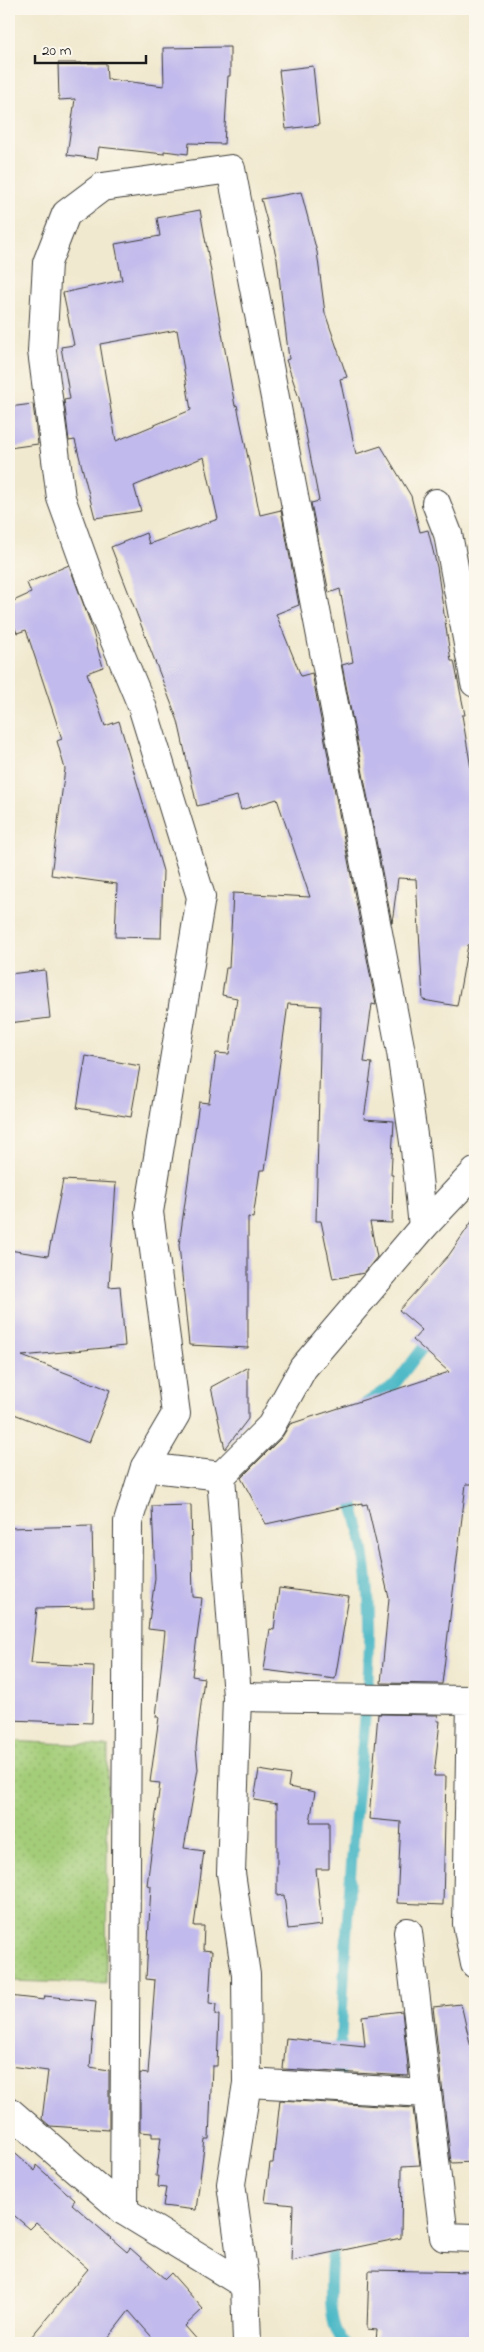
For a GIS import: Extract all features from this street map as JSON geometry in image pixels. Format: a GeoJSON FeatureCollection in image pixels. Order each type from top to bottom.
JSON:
{"type":"FeatureCollection","features":[{"type":"Feature","properties":{"kind":"street"},"geometry":{"type":"LineString","coordinates":[[124,2211],[128,1522],[145,1467],[176,1414],[149,1212],[201,897],[142,706],[96,598],[61,498],[42,351],[47,262],[66,214],[102,187],[231,169],[401,1052],[415,1149],[423,1227]]}},
{"type":"Feature","properties":{"kind":"street"},"geometry":{"type":"LineString","coordinates":[[436,503],[448,534],[475,683]]}},
{"type":"Feature","properties":{"kind":"street"},"geometry":{"type":"LineString","coordinates":[[247,2343],[245,2285],[231,2184],[247,2083],[246,1975],[231,1873],[237,1696],[222,1476],[271,1426],[303,1368],[423,1227],[475,1172]]}},
{"type":"Feature","properties":{"kind":"street"},"geometry":{"type":"LineString","coordinates":[[145,1467],[222,1476]]}},
{"type":"Feature","properties":{"kind":"street"},"geometry":{"type":"LineString","coordinates":[[237,1696],[471,1700],[467,1924],[475,1964]]}},
{"type":"Feature","properties":{"kind":"street"},"geometry":{"type":"LineString","coordinates":[[408,1932],[444,2237],[475,2238]]}},
{"type":"Feature","properties":{"kind":"street"},"geometry":{"type":"LineString","coordinates":[[247,2083],[427,2093]]}},
{"type":"Feature","properties":{"kind":"street"},"geometry":{"type":"LineString","coordinates":[[9,2111],[124,2211],[245,2285]]}},
{"type":"Feature","properties":{"kind":"green space"},"geometry":{"type":"Polygon","coordinates":[[[9,1741],[108,1746],[106,1984],[9,1981],[9,1741]]]}},
{"type":"Feature","properties":{"kind":"building"},"geometry":{"type":"Polygon","coordinates":[[[230,47],[230,76],[228,76],[224,144],[189,143],[188,154],[164,151],[164,154],[99,147],[97,159],[67,155],[75,99],[59,100],[58,63],[106,63],[107,79],[164,86],[163,48],[230,47]]]}},
{"type":"Feature","properties":{"kind":"building"},"geometry":{"type":"Polygon","coordinates":[[[313,66],[319,125],[286,129],[279,70],[313,66]]]}},
{"type":"Feature","properties":{"kind":"building"},"geometry":{"type":"Polygon","coordinates":[[[301,192],[317,252],[325,313],[347,377],[340,379],[356,454],[381,446],[411,496],[420,532],[428,530],[437,567],[451,661],[454,661],[465,715],[462,715],[475,792],[475,943],[468,945],[457,1006],[423,1000],[416,879],[398,878],[392,923],[342,665],[353,662],[340,589],[329,593],[311,503],[319,501],[299,398],[286,360],[289,359],[277,259],[261,199],[301,192]]]}},
{"type":"Feature","properties":{"kind":"building"},"geometry":{"type":"Polygon","coordinates":[[[200,210],[235,406],[237,405],[260,515],[281,510],[299,605],[276,614],[301,676],[312,673],[376,1005],[372,1004],[364,1062],[372,1063],[364,1119],[394,1121],[391,1175],[393,1175],[392,1223],[370,1222],[377,1257],[364,1273],[333,1279],[321,1221],[316,1221],[321,1006],[288,1004],[265,1170],[260,1170],[253,1218],[248,1217],[248,1348],[189,1345],[179,1245],[199,1102],[209,1103],[216,1053],[229,1054],[237,998],[222,995],[226,968],[229,968],[233,893],[310,897],[277,799],[241,810],[237,796],[197,806],[178,721],[111,547],[146,533],[149,544],[218,519],[204,457],[134,486],[141,511],[95,518],[75,440],[69,441],[64,400],[70,399],[61,347],[74,345],[63,293],[122,280],[115,244],[160,236],[157,218],[200,210]],[[177,330],[100,344],[116,441],[191,410],[177,330]]]}},
{"type":"Feature","properties":{"kind":"building"},"geometry":{"type":"Polygon","coordinates":[[[33,404],[38,444],[9,448],[9,407],[33,404]]]}},
{"type":"Feature","properties":{"kind":"building"},"geometry":{"type":"Polygon","coordinates":[[[69,565],[90,622],[103,667],[87,673],[105,726],[119,721],[163,871],[161,938],[115,937],[117,884],[51,875],[65,769],[57,741],[62,739],[26,630],[17,633],[9,614],[9,603],[31,593],[27,583],[69,565]]]}},
{"type":"Feature","properties":{"kind":"building"},"geometry":{"type":"Polygon","coordinates":[[[45,970],[50,1018],[9,1023],[9,974],[45,970]]]}},
{"type":"Feature","properties":{"kind":"building"},"geometry":{"type":"Polygon","coordinates":[[[86,1056],[140,1066],[131,1117],[77,1108],[86,1056]]]}},
{"type":"Feature","properties":{"kind":"building"},"geometry":{"type":"Polygon","coordinates":[[[63,1180],[116,1183],[109,1287],[120,1286],[125,1346],[22,1356],[110,1390],[89,1443],[9,1412],[9,1250],[48,1256],[63,1180]]]}},
{"type":"Feature","properties":{"kind":"building"},"geometry":{"type":"Polygon","coordinates":[[[475,1217],[475,1484],[466,1484],[442,1684],[381,1683],[389,1598],[367,1504],[362,1505],[362,1503],[266,1524],[241,1478],[282,1437],[290,1424],[449,1372],[413,1340],[422,1330],[399,1310],[449,1255],[475,1217]]]}},
{"type":"Feature","properties":{"kind":"building"},"geometry":{"type":"Polygon","coordinates":[[[248,1367],[248,1419],[225,1449],[211,1387],[248,1367]]]}},
{"type":"Feature","properties":{"kind":"building"},"geometry":{"type":"Polygon","coordinates":[[[191,1505],[193,1597],[202,1598],[192,1676],[204,1678],[196,1748],[198,1769],[184,1848],[204,1851],[194,1926],[204,1926],[203,1950],[212,1951],[209,2003],[216,2004],[215,2015],[219,2015],[217,2066],[212,2066],[209,2139],[205,2139],[196,2210],[163,2206],[166,2188],[158,2187],[159,2176],[156,2176],[161,2137],[152,2137],[152,2133],[140,2132],[140,2073],[148,2074],[155,1980],[146,1979],[151,1886],[147,1885],[160,1783],[150,1782],[159,1717],[156,1717],[165,1631],[148,1629],[155,1578],[152,1506],[191,1505]]]}},
{"type":"Feature","properties":{"kind":"building"},"geometry":{"type":"Polygon","coordinates":[[[92,1526],[94,1607],[37,1608],[31,1663],[94,1666],[92,1723],[9,1720],[9,1528],[92,1526]]]}},
{"type":"Feature","properties":{"kind":"building"},"geometry":{"type":"Polygon","coordinates":[[[279,1588],[349,1597],[335,1679],[264,1670],[270,1629],[274,1630],[279,1588]]]}},
{"type":"Feature","properties":{"kind":"building"},"geometry":{"type":"Polygon","coordinates":[[[378,1714],[438,1715],[437,1721],[440,1721],[434,1776],[446,1776],[443,1905],[397,1903],[401,1822],[369,1819],[378,1714]]]}},
{"type":"Feature","properties":{"kind":"building"},"geometry":{"type":"Polygon","coordinates":[[[259,1770],[290,1775],[288,1787],[315,1792],[310,1822],[329,1822],[329,1869],[316,1869],[322,1925],[288,1929],[284,1895],[277,1896],[277,1804],[254,1800],[259,1770]]]}},
{"type":"Feature","properties":{"kind":"building"},"geometry":{"type":"Polygon","coordinates":[[[9,1996],[44,2000],[45,1996],[96,2001],[90,2067],[109,2070],[109,2130],[50,2126],[42,2119],[48,2071],[9,2066],[9,1996]]]}},
{"type":"Feature","properties":{"kind":"building"},"geometry":{"type":"Polygon","coordinates":[[[461,2004],[475,2065],[475,2162],[451,2163],[433,2007],[461,2004]]]}},
{"type":"Feature","properties":{"kind":"building"},"geometry":{"type":"Polygon","coordinates":[[[402,2011],[409,2076],[283,2069],[286,2038],[365,2046],[362,2016],[402,2011]]]}},
{"type":"Feature","properties":{"kind":"building"},"geometry":{"type":"Polygon","coordinates":[[[280,2100],[413,2108],[420,2165],[402,2166],[401,2238],[291,2261],[293,2205],[265,2202],[270,2163],[273,2163],[280,2100]]]}},
{"type":"Feature","properties":{"kind":"building"},"geometry":{"type":"Polygon","coordinates":[[[9,2148],[35,2171],[36,2165],[75,2200],[72,2204],[127,2252],[130,2248],[165,2279],[171,2273],[203,2309],[185,2326],[200,2343],[157,2343],[129,2311],[104,2343],[26,2343],[88,2269],[36,2223],[30,2229],[9,2211],[9,2148]]]}},
{"type":"Feature","properties":{"kind":"building"},"geometry":{"type":"Polygon","coordinates":[[[369,2270],[475,2272],[475,2343],[376,2341],[377,2330],[367,2329],[369,2270]]]}},
{"type":"Feature","properties":{"kind":"waterway"},"geometry":{"type":"LineString","coordinates":[[366,1403],[396,1383],[431,1337]]}},
{"type":"Feature","properties":{"kind":"waterway"},"geometry":{"type":"LineString","coordinates":[[339,2090],[349,1895],[369,1659],[367,1572],[360,1531],[348,1492]]}},
{"type":"Feature","properties":{"kind":"waterway"},"geometry":{"type":"LineString","coordinates":[[333,2238],[331,2309],[338,2334],[345,2343]]}}]}
